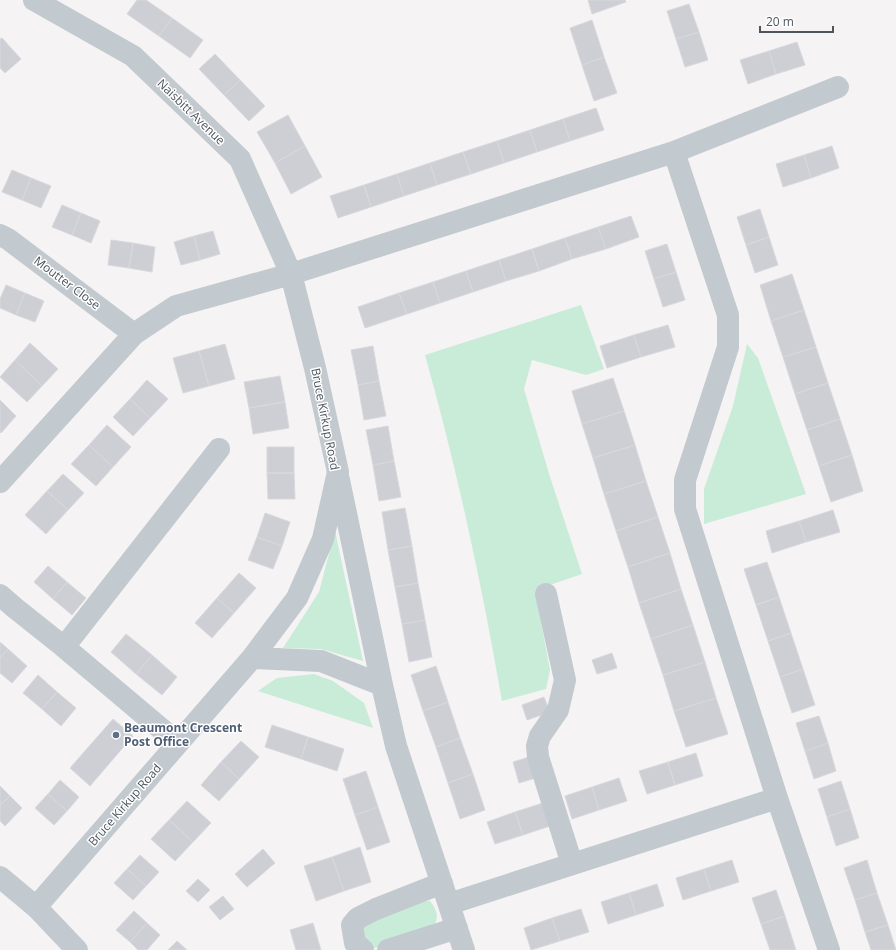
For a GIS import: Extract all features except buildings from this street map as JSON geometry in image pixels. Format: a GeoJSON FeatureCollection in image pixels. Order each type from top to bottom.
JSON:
{"type":"FeatureCollection","features":[{"type":"Feature","properties":{"kind":"street","name":"Naisbitt Avenue"},"geometry":{"type":"LineString","coordinates":[[34,0],[133,56],[240,159],[291,274]]}},
{"type":"Feature","properties":{"kind":"street"},"geometry":{"type":"LineString","coordinates":[[0,482],[134,334],[176,306],[291,274],[674,152],[838,87]]}},
{"type":"Feature","properties":{"kind":"street"},"geometry":{"type":"LineString","coordinates":[[674,152],[728,315],[728,347],[685,480],[685,509],[777,798],[829,950]]}},
{"type":"Feature","properties":{"kind":"street","name":"Moutter Close"},"geometry":{"type":"LineString","coordinates":[[0,235],[8,239],[134,334]]}},
{"type":"Feature","properties":{"kind":"street","name":"Bruce Kirkup Road"},"geometry":{"type":"LineString","coordinates":[[36,907],[252,658],[297,598],[322,539],[338,472],[315,368],[291,274]]}},
{"type":"Feature","properties":{"kind":"street"},"geometry":{"type":"LineString","coordinates":[[64,647],[219,449]]}},
{"type":"Feature","properties":{"kind":"street"},"geometry":{"type":"LineString","coordinates":[[338,472],[396,746],[464,950]]}},
{"type":"Feature","properties":{"kind":"street"},"geometry":{"type":"LineString","coordinates":[[546,594],[565,680],[558,710],[540,736],[537,746],[538,757],[572,864]]}},
{"type":"Feature","properties":{"kind":"street"},"geometry":{"type":"LineString","coordinates":[[0,595],[178,743]]}},
{"type":"Feature","properties":{"kind":"street"},"geometry":{"type":"LineString","coordinates":[[252,658],[321,661],[382,685]]}},
{"type":"Feature","properties":{"kind":"street"},"geometry":{"type":"LineString","coordinates":[[449,904],[777,798]]}},
{"type":"Feature","properties":{"kind":"street"},"geometry":{"type":"LineString","coordinates":[[0,877],[36,907],[77,950]]}},
{"type":"Feature","properties":{"kind":"street"},"geometry":{"type":"LineString","coordinates":[[363,950],[355,943],[352,925],[358,918],[376,909],[442,883]]}},
{"type":"Feature","properties":{"kind":"street"},"geometry":{"type":"LineString","coordinates":[[388,950],[457,928]]}},
{"type":"Feature","properties":{"kind":"green space"},"geometry":{"type":"Polygon","coordinates":[[[581,305],[604,369],[586,375],[532,360],[524,389],[550,477],[582,574],[535,590],[550,670],[546,689],[502,701],[468,527],[448,441],[425,355],[581,305]]]}},
{"type":"Feature","properties":{"kind":"green space"},"geometry":{"type":"Polygon","coordinates":[[[747,344],[758,358],[806,494],[704,524],[704,489],[733,406],[747,344]]]}},
{"type":"Feature","properties":{"kind":"green space"},"geometry":{"type":"Polygon","coordinates":[[[335,531],[363,661],[321,649],[283,648],[319,592],[335,531]]]}},
{"type":"Feature","properties":{"kind":"green space"},"geometry":{"type":"Polygon","coordinates":[[[314,674],[333,681],[364,703],[373,728],[258,691],[277,678],[314,674]]]}},
{"type":"Feature","properties":{"kind":"green space"},"geometry":{"type":"Polygon","coordinates":[[[430,901],[437,916],[431,931],[374,948],[363,946],[361,922],[417,902],[430,901]]]}},
{"type":"Feature","properties":{"kind":"place","name":"Beaumont Crescent Post Office"},"geometry":{"type":"Point","coordinates":[116,735]}}]}
